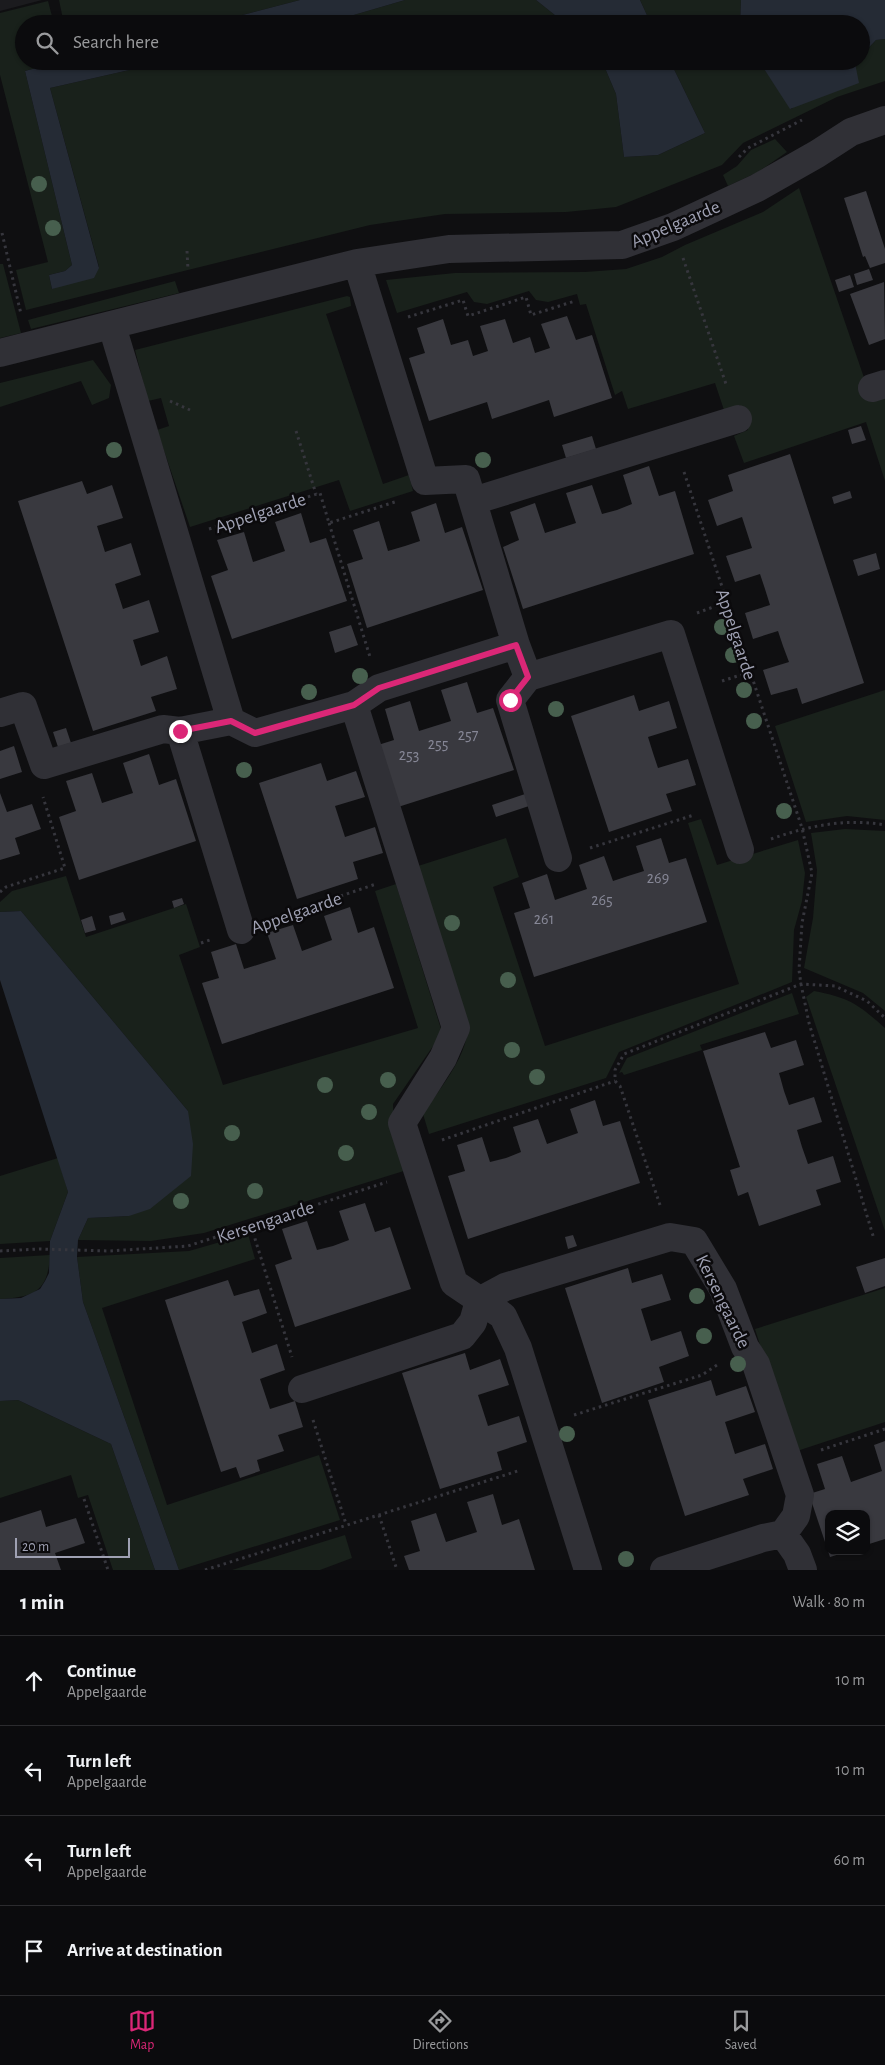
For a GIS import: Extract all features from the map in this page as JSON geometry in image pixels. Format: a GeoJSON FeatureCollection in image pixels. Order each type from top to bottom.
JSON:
{"type":"FeatureCollection","features":[{"type":"Feature","properties":{"kind":"street","name":"Appelgaarde"},"geometry":{"type":"LineString","coordinates":[[0,353],[357,263],[449,249],[622,245],[673,227],[756,188],[817,154],[851,132],[885,120]]}},
{"type":"Feature","properties":{"kind":"street"},"geometry":{"type":"LineString","coordinates":[[357,263],[426,481],[466,479],[516,645],[528,677]]}},
{"type":"Feature","properties":{"kind":"street"},"geometry":{"type":"LineString","coordinates":[[112,326],[231,721]]}},
{"type":"Feature","properties":{"kind":"street"},"geometry":{"type":"LineString","coordinates":[[473,501],[738,420]]}},
{"type":"Feature","properties":{"kind":"street"},"geometry":{"type":"LineString","coordinates":[[558,858],[510,700],[528,677],[672,634],[740,850]]}},
{"type":"Feature","properties":{"kind":"street"},"geometry":{"type":"LineString","coordinates":[[0,713],[23,706],[44,765],[163,729],[180,731],[231,721],[255,733],[354,705],[379,688],[516,645]]}},
{"type":"Feature","properties":{"kind":"street"},"geometry":{"type":"LineString","coordinates":[[354,705],[456,1028],[443,1058],[402,1123],[454,1283],[503,1316],[518,1348],[588,1570]]}},
{"type":"Feature","properties":{"kind":"street","name":"Appelgaarde"},"geometry":{"type":"LineString","coordinates":[[180,731],[241,930]]}},
{"type":"Feature","properties":{"kind":"street","name":"Kersengaarde"},"geometry":{"type":"LineString","coordinates":[[480,1301],[505,1287],[670,1237],[694,1241],[723,1289],[745,1347],[756,1364],[790,1460],[800,1495],[796,1516],[784,1534]]}},
{"type":"Feature","properties":{"kind":"street"},"geometry":{"type":"LineString","coordinates":[[302,1388],[462,1336],[473,1322],[480,1301]]}},
{"type":"Feature","properties":{"kind":"street"},"geometry":{"type":"LineString","coordinates":[[664,1570],[763,1538],[784,1534],[797,1554],[803,1570]]}},
{"type":"Feature","properties":{"kind":"path"},"geometry":{"type":"LineString","coordinates":[[673,227],[738,420]]}},
{"type":"Feature","properties":{"kind":"path"},"geometry":{"type":"LineString","coordinates":[[2,233],[29,346]]}},
{"type":"Feature","properties":{"kind":"path"},"geometry":{"type":"LineString","coordinates":[[376,326],[463,300],[468,316],[526,297],[531,315],[574,301]]}},
{"type":"Feature","properties":{"kind":"path"},"geometry":{"type":"LineString","coordinates":[[296,431],[316,494]]}},
{"type":"Feature","properties":{"kind":"path","name":"Appelgaarde"},"geometry":{"type":"LineString","coordinates":[[673,439],[802,828],[812,874],[802,923],[799,970],[801,984]]}},
{"type":"Feature","properties":{"kind":"path","name":"Appelgaarde"},"geometry":{"type":"LineString","coordinates":[[175,540],[320,493],[329,523],[402,500]]}},
{"type":"Feature","properties":{"kind":"path"},"geometry":{"type":"LineString","coordinates":[[329,523],[379,688]]}},
{"type":"Feature","properties":{"kind":"path"},"geometry":{"type":"LineString","coordinates":[[0,892],[6,887],[65,868],[38,781],[44,765]]}},
{"type":"Feature","properties":{"kind":"path"},"geometry":{"type":"LineString","coordinates":[[558,858],[725,805]]}},
{"type":"Feature","properties":{"kind":"path"},"geometry":{"type":"LineString","coordinates":[[802,828],[843,822],[885,825]]}},
{"type":"Feature","properties":{"kind":"path","name":"Appelgaarde"},"geometry":{"type":"LineString","coordinates":[[202,943],[408,874]]}},
{"type":"Feature","properties":{"kind":"path"},"geometry":{"type":"LineString","coordinates":[[801,984],[809,1023],[874,1239]]}},
{"type":"Feature","properties":{"kind":"path"},"geometry":{"type":"LineString","coordinates":[[670,1237],[620,1086],[615,1081],[615,1070],[624,1054],[801,984],[835,986],[867,1001],[885,1018]]}},
{"type":"Feature","properties":{"kind":"path","name":"Kersengaarde"},"geometry":{"type":"LineString","coordinates":[[0,1251],[40,1249],[109,1251],[188,1246],[414,1161],[615,1081]]}},
{"type":"Feature","properties":{"kind":"path"},"geometry":{"type":"LineString","coordinates":[[543,1425],[702,1375],[745,1347]]}},
{"type":"Feature","properties":{"kind":"path"},"geometry":{"type":"LineString","coordinates":[[790,1460],[885,1430]]}},
{"type":"Feature","properties":{"kind":"path"},"geometry":{"type":"LineString","coordinates":[[205,1570],[553,1461]]}},
{"type":"Feature","properties":{"kind":"path"},"geometry":{"type":"LineString","coordinates":[[84,1499],[108,1570]]}},
{"type":"Feature","properties":{"kind":"path"},"geometry":{"type":"LineString","coordinates":[[379,1515],[397,1570]]}},
{"type":"Feature","properties":{"kind":"shaded area"},"geometry":{"type":"Polygon","coordinates":[[[0,0],[42,0],[0,11],[0,0]]]}},
{"type":"Feature","properties":{"kind":"shaded area"},"geometry":{"type":"Polygon","coordinates":[[[59,0],[300,0],[242,15],[62,15],[59,0]]]}},
{"type":"Feature","properties":{"kind":"shaded area"},"geometry":{"type":"Polygon","coordinates":[[[300,0],[405,0],[354,15],[242,15],[300,0]]]}},
{"type":"Feature","properties":{"kind":"shaded area"},"geometry":{"type":"Polygon","coordinates":[[[405,0],[536,0],[555,15],[354,15],[405,0]]]}},
{"type":"Feature","properties":{"kind":"shaded area"},"geometry":{"type":"Polygon","coordinates":[[[536,0],[640,0],[647,15],[555,15],[536,0]]]}},
{"type":"Feature","properties":{"kind":"shaded area"},"geometry":{"type":"Polygon","coordinates":[[[640,0],[741,0],[740,15],[647,15],[640,0]]]}},
{"type":"Feature","properties":{"kind":"shaded area"},"geometry":{"type":"Polygon","coordinates":[[[741,0],[885,0],[885,39],[876,40],[870,46],[870,15],[740,15],[741,0]]]}},
{"type":"Feature","properties":{"kind":"shaded area"},"geometry":{"type":"Polygon","coordinates":[[[48,1],[52,15],[15,15],[15,70],[29,70],[25,71],[72,265],[65,271],[49,275],[52,289],[99,267],[50,88],[129,70],[606,70],[616,94],[624,157],[658,155],[705,133],[674,70],[765,70],[791,109],[844,70],[870,70],[870,46],[876,40],[885,39],[885,81],[837,97],[743,143],[722,165],[616,207],[566,212],[445,214],[370,225],[26,310],[16,270],[48,262],[0,75],[0,13],[48,1]]]}},
{"type":"Feature","properties":{"kind":"shaded area"},"geometry":{"type":"Polygon","coordinates":[[[129,70],[50,88],[99,268],[94,278],[52,289],[49,275],[65,271],[72,265],[25,71],[129,70]]]}},
{"type":"Feature","properties":{"kind":"shaded area"},"geometry":{"type":"Polygon","coordinates":[[[606,70],[674,70],[705,133],[658,155],[624,157],[616,94],[606,70]]]}},
{"type":"Feature","properties":{"kind":"shaded area"},"geometry":{"type":"Polygon","coordinates":[[[765,70],[856,70],[859,83],[790,109],[765,70]]]}},
{"type":"Feature","properties":{"kind":"shaded area"},"geometry":{"type":"Polygon","coordinates":[[[775,139],[787,152],[758,172],[728,186],[723,175],[737,166],[751,150],[775,139]]]}},
{"type":"Feature","properties":{"kind":"shaded area"},"geometry":{"type":"Polygon","coordinates":[[[799,188],[872,401],[885,398],[885,481],[866,422],[744,463],[734,436],[748,430],[740,405],[724,410],[715,383],[628,409],[622,391],[615,395],[586,304],[580,305],[577,294],[548,302],[536,300],[529,291],[487,304],[474,302],[467,292],[397,313],[386,280],[455,273],[585,272],[626,269],[662,257],[685,245],[763,212],[799,188]]]}},
{"type":"Feature","properties":{"kind":"shaded area"},"geometry":{"type":"Polygon","coordinates":[[[0,264],[3,264],[21,333],[0,338],[0,264]]]}},
{"type":"Feature","properties":{"kind":"shaded area"},"geometry":{"type":"Polygon","coordinates":[[[175,281],[179,293],[31,329],[28,320],[175,281]]]}},
{"type":"Feature","properties":{"kind":"shaded area"},"geometry":{"type":"Polygon","coordinates":[[[347,296],[350,297],[351,306],[326,314],[383,484],[409,475],[413,491],[350,511],[339,480],[190,527],[157,430],[169,426],[161,398],[148,401],[135,350],[347,296]]]}},
{"type":"Feature","properties":{"kind":"shaded area"},"geometry":{"type":"Polygon","coordinates":[[[93,360],[111,385],[109,398],[92,405],[81,381],[0,407],[0,383],[93,360]]]}},
{"type":"Feature","properties":{"kind":"shaded area"},"geometry":{"type":"Polygon","coordinates":[[[885,690],[885,820],[847,816],[806,822],[775,726],[885,690]]]}},
{"type":"Feature","properties":{"kind":"shaded area"},"geometry":{"type":"Polygon","coordinates":[[[701,819],[717,865],[798,840],[805,873],[802,901],[794,930],[792,982],[619,1052],[606,1078],[429,1134],[423,1114],[457,1062],[466,1040],[468,1028],[418,866],[506,838],[519,877],[493,887],[545,1046],[739,984],[688,823],[701,819]]]}},
{"type":"Feature","properties":{"kind":"shaded area"},"geometry":{"type":"Polygon","coordinates":[[[845,829],[885,831],[885,1011],[863,993],[804,968],[813,918],[817,870],[811,833],[845,829]]]}},
{"type":"Feature","properties":{"kind":"shaded area"},"geometry":{"type":"Polygon","coordinates":[[[66,876],[86,937],[186,904],[200,947],[179,955],[223,1085],[418,1028],[375,891],[396,884],[441,1029],[440,1036],[393,1104],[394,1132],[407,1170],[204,1233],[151,1241],[78,1240],[88,1218],[129,1216],[188,1111],[21,911],[0,912],[0,902],[12,891],[66,876]]]}},
{"type":"Feature","properties":{"kind":"shaded area"},"geometry":{"type":"Polygon","coordinates":[[[21,911],[188,1111],[193,1144],[191,1176],[150,1209],[129,1216],[88,1218],[78,1240],[77,1257],[83,1302],[179,1570],[155,1570],[111,1444],[18,1400],[0,1401],[0,1299],[21,1298],[40,1289],[49,1273],[50,1241],[68,1192],[0,980],[0,912],[21,911]]]}},
{"type":"Feature","properties":{"kind":"shaded area"},"geometry":{"type":"Polygon","coordinates":[[[814,991],[836,996],[853,1003],[885,1028],[885,1231],[806,997],[814,991]]]}},
{"type":"Feature","properties":{"kind":"shaded area"},"geometry":{"type":"Polygon","coordinates":[[[792,993],[799,1014],[700,1045],[702,1050],[624,1075],[622,1072],[619,1073],[627,1058],[792,993]]]}},
{"type":"Feature","properties":{"kind":"shaded area"},"geometry":{"type":"Polygon","coordinates":[[[58,1158],[68,1192],[50,1241],[0,1244],[0,1176],[58,1158]]]}},
{"type":"Feature","properties":{"kind":"shaded area"},"geometry":{"type":"Polygon","coordinates":[[[248,1234],[255,1259],[102,1308],[167,1505],[319,1455],[340,1520],[179,1570],[83,1302],[77,1257],[189,1251],[248,1234]]]}},
{"type":"Feature","properties":{"kind":"shaded area"},"geometry":{"type":"Polygon","coordinates":[[[50,1255],[46,1277],[37,1290],[22,1296],[0,1299],[0,1258],[50,1255]]]}},
{"type":"Feature","properties":{"kind":"shaded area"},"geometry":{"type":"Polygon","coordinates":[[[885,1288],[885,1422],[794,1452],[755,1329],[885,1288]]]}},
{"type":"Feature","properties":{"kind":"shaded area"},"geometry":{"type":"Polygon","coordinates":[[[18,1400],[111,1444],[155,1570],[113,1570],[88,1495],[78,1498],[71,1475],[0,1498],[0,1401],[18,1400]]]}},
{"type":"Feature","properties":{"kind":"shaded area"},"geometry":{"type":"Polygon","coordinates":[[[345,1535],[352,1558],[320,1570],[232,1570],[345,1535]]]}},
{"type":"Feature","properties":{"kind":"building"},"geometry":{"type":"Polygon","coordinates":[[[866,191],[885,249],[885,263],[870,268],[865,256],[863,257],[844,198],[866,191]]]}},
{"type":"Feature","properties":{"kind":"building"},"geometry":{"type":"Polygon","coordinates":[[[869,269],[873,280],[857,285],[854,274],[869,269]]]}},
{"type":"Feature","properties":{"kind":"building"},"geometry":{"type":"Polygon","coordinates":[[[850,275],[854,287],[839,292],[835,280],[850,275]]]}},
{"type":"Feature","properties":{"kind":"building"},"geometry":{"type":"Polygon","coordinates":[[[884,282],[885,339],[869,345],[850,294],[884,282]]]}},
{"type":"Feature","properties":{"kind":"building"},"geometry":{"type":"Polygon","coordinates":[[[567,316],[576,340],[592,335],[612,398],[554,417],[549,400],[492,419],[487,402],[429,421],[409,358],[425,353],[417,328],[443,319],[451,345],[468,340],[473,356],[488,351],[480,326],[505,319],[513,343],[530,337],[535,353],[550,348],[541,324],[567,316]]]}},
{"type":"Feature","properties":{"kind":"building"},"geometry":{"type":"Polygon","coordinates":[[[861,426],[866,440],[852,444],[848,430],[861,426]]]}},
{"type":"Feature","properties":{"kind":"building"},"geometry":{"type":"Polygon","coordinates":[[[592,436],[596,449],[566,458],[562,445],[592,436]]]}},
{"type":"Feature","properties":{"kind":"building"},"geometry":{"type":"Polygon","coordinates":[[[790,454],[864,683],[802,704],[797,688],[771,695],[763,670],[789,662],[778,631],[753,639],[745,613],[770,605],[760,574],[735,582],[726,556],[752,548],[742,517],[717,526],[708,500],[733,491],[728,475],[790,454]]]}},
{"type":"Feature","properties":{"kind":"building"},"geometry":{"type":"Polygon","coordinates":[[[649,466],[659,496],[675,491],[694,554],[523,609],[503,547],[519,540],[510,512],[535,503],[545,533],[576,523],[566,493],[592,485],[602,514],[617,510],[632,504],[623,475],[649,466]]]}},
{"type":"Feature","properties":{"kind":"building"},"geometry":{"type":"Polygon","coordinates":[[[82,481],[87,494],[112,485],[123,518],[97,526],[105,552],[131,543],[141,575],[115,584],[123,609],[149,600],[159,632],[133,640],[141,666],[167,656],[177,689],[151,697],[156,711],[93,731],[18,501],[82,481]]]}},
{"type":"Feature","properties":{"kind":"building"},"geometry":{"type":"Polygon","coordinates":[[[850,491],[852,498],[834,504],[832,497],[850,491]]]}},
{"type":"Feature","properties":{"kind":"building"},"geometry":{"type":"Polygon","coordinates":[[[436,503],[445,533],[462,527],[483,590],[367,628],[347,564],[363,559],[353,530],[379,521],[388,551],[405,546],[420,541],[411,512],[436,503]]]}},
{"type":"Feature","properties":{"kind":"building"},"geometry":{"type":"Polygon","coordinates":[[[301,513],[310,543],[326,538],[347,601],[232,639],[211,576],[228,570],[217,540],[244,532],[253,562],[285,551],[275,522],[301,513]]]}},
{"type":"Feature","properties":{"kind":"building"},"geometry":{"type":"Polygon","coordinates":[[[876,553],[880,569],[858,576],[853,560],[876,553]]]}},
{"type":"Feature","properties":{"kind":"building"},"geometry":{"type":"Polygon","coordinates":[[[351,625],[358,645],[335,653],[329,632],[351,625]]]}},
{"type":"Feature","properties":{"kind":"building"},"geometry":{"type":"Polygon","coordinates":[[[467,682],[477,713],[493,708],[514,770],[398,807],[378,745],[394,740],[385,709],[410,701],[419,731],[451,721],[441,690],[467,682]]]}},
{"type":"Feature","properties":{"kind":"building"},"geometry":{"type":"Polygon","coordinates":[[[634,695],[639,711],[669,701],[677,728],[648,737],[653,753],[658,768],[688,759],[696,785],[666,794],[672,811],[609,832],[571,716],[634,695]]]}},
{"type":"Feature","properties":{"kind":"building"},"geometry":{"type":"Polygon","coordinates":[[[66,728],[71,743],[58,747],[53,732],[66,728]]]}},
{"type":"Feature","properties":{"kind":"building"},"geometry":{"type":"Polygon","coordinates":[[[14,746],[22,772],[0,779],[0,751],[14,746]]]}},
{"type":"Feature","properties":{"kind":"building"},"geometry":{"type":"Polygon","coordinates":[[[149,754],[159,785],[176,779],[196,841],[79,880],[59,817],[76,811],[66,781],[92,773],[102,803],[133,793],[123,763],[149,754]]]}},
{"type":"Feature","properties":{"kind":"building"},"geometry":{"type":"Polygon","coordinates":[[[321,763],[327,781],[356,771],[365,797],[335,806],[345,837],[375,827],[383,853],[353,862],[358,879],[297,899],[259,783],[321,763]]]}},
{"type":"Feature","properties":{"kind":"building"},"geometry":{"type":"Polygon","coordinates":[[[0,793],[7,812],[32,804],[41,829],[15,838],[20,854],[0,860],[0,793]]]}},
{"type":"Feature","properties":{"kind":"building"},"geometry":{"type":"Polygon","coordinates":[[[528,793],[532,805],[496,817],[492,805],[528,793]]]}},
{"type":"Feature","properties":{"kind":"building"},"geometry":{"type":"Polygon","coordinates":[[[661,838],[669,863],[686,858],[707,922],[534,977],[514,913],[530,908],[522,883],[547,874],[555,900],[587,889],[579,865],[604,856],[613,881],[644,871],[636,846],[661,838]]]}},
{"type":"Feature","properties":{"kind":"building"},"geometry":{"type":"Polygon","coordinates":[[[182,898],[184,904],[174,908],[172,901],[182,898]]]}},
{"type":"Feature","properties":{"kind":"building"},"geometry":{"type":"Polygon","coordinates":[[[350,907],[358,933],[374,927],[394,988],[222,1044],[202,983],[219,978],[211,952],[236,944],[244,969],[276,959],[267,933],[293,925],[302,951],[332,940],[324,916],[350,907]]]}},
{"type":"Feature","properties":{"kind":"building"},"geometry":{"type":"Polygon","coordinates":[[[123,912],[126,920],[111,925],[109,916],[123,912]]]}},
{"type":"Feature","properties":{"kind":"building"},"geometry":{"type":"Polygon","coordinates":[[[92,916],[96,930],[85,933],[81,920],[92,916]]]}},
{"type":"Feature","properties":{"kind":"building"},"geometry":{"type":"Polygon","coordinates":[[[765,1032],[771,1048],[796,1040],[804,1065],[779,1073],[784,1091],[789,1105],[814,1097],[822,1122],[797,1130],[802,1147],[808,1164],[833,1156],[841,1182],[816,1190],[821,1205],[759,1226],[748,1192],[738,1196],[730,1170],[740,1167],[703,1051],[765,1032]]]}},
{"type":"Feature","properties":{"kind":"building"},"geometry":{"type":"Polygon","coordinates":[[[595,1100],[603,1126],[620,1121],[640,1183],[468,1239],[448,1176],[465,1171],[457,1145],[482,1137],[490,1162],[506,1158],[521,1152],[513,1127],[538,1119],[547,1144],[578,1133],[570,1109],[595,1100]]]}},
{"type":"Feature","properties":{"kind":"building"},"geometry":{"type":"Polygon","coordinates":[[[365,1203],[375,1232],[390,1227],[411,1289],[295,1327],[275,1265],[292,1259],[282,1229],[307,1221],[317,1250],[333,1246],[349,1240],[339,1211],[365,1203]]]}},
{"type":"Feature","properties":{"kind":"building"},"geometry":{"type":"Polygon","coordinates":[[[573,1235],[577,1246],[568,1249],[565,1237],[573,1235]]]}},
{"type":"Feature","properties":{"kind":"building"},"geometry":{"type":"Polygon","coordinates":[[[885,1258],[885,1286],[865,1293],[856,1267],[885,1258]]]}},
{"type":"Feature","properties":{"kind":"building"},"geometry":{"type":"Polygon","coordinates":[[[628,1268],[632,1283],[662,1274],[671,1300],[641,1309],[651,1341],[681,1331],[689,1356],[659,1367],[664,1382],[602,1403],[565,1288],[628,1268]]]}},
{"type":"Feature","properties":{"kind":"building"},"geometry":{"type":"Polygon","coordinates":[[[228,1280],[234,1296],[259,1289],[267,1313],[242,1322],[252,1353],[277,1344],[285,1370],[260,1379],[270,1409],[295,1401],[303,1427],[278,1435],[284,1451],[257,1460],[260,1471],[240,1478],[236,1467],[221,1472],[165,1300],[228,1280]]]}},
{"type":"Feature","properties":{"kind":"building"},"geometry":{"type":"Polygon","coordinates":[[[465,1353],[470,1370],[500,1359],[509,1385],[478,1395],[488,1426],[519,1416],[527,1442],[497,1452],[502,1470],[440,1489],[402,1373],[465,1353]]]}},
{"type":"Feature","properties":{"kind":"building"},"geometry":{"type":"Polygon","coordinates":[[[711,1380],[716,1396],[746,1386],[755,1412],[725,1422],[735,1454],[765,1444],[773,1469],[743,1479],[749,1495],[685,1516],[648,1400],[711,1380]]]}},
{"type":"Feature","properties":{"kind":"building"},"geometry":{"type":"Polygon","coordinates":[[[885,1441],[885,1539],[870,1544],[870,1510],[825,1510],[825,1542],[809,1494],[825,1489],[817,1464],[842,1456],[851,1482],[882,1471],[874,1445],[885,1441]]]}},
{"type":"Feature","properties":{"kind":"building"},"geometry":{"type":"Polygon","coordinates":[[[493,1494],[502,1525],[519,1519],[535,1570],[409,1570],[404,1556],[420,1551],[411,1521],[436,1513],[446,1542],[477,1532],[467,1502],[493,1494]]]}},
{"type":"Feature","properties":{"kind":"building"},"geometry":{"type":"Polygon","coordinates":[[[41,1510],[46,1527],[76,1518],[85,1543],[55,1553],[61,1570],[0,1570],[0,1523],[41,1510]]]}},
{"type":"Feature","properties":{"kind":"route"},"geometry":{"type":"LineString","coordinates":[[180,731],[231,721],[255,733],[354,705],[379,688],[516,645],[528,677],[510,700]]}}]}
